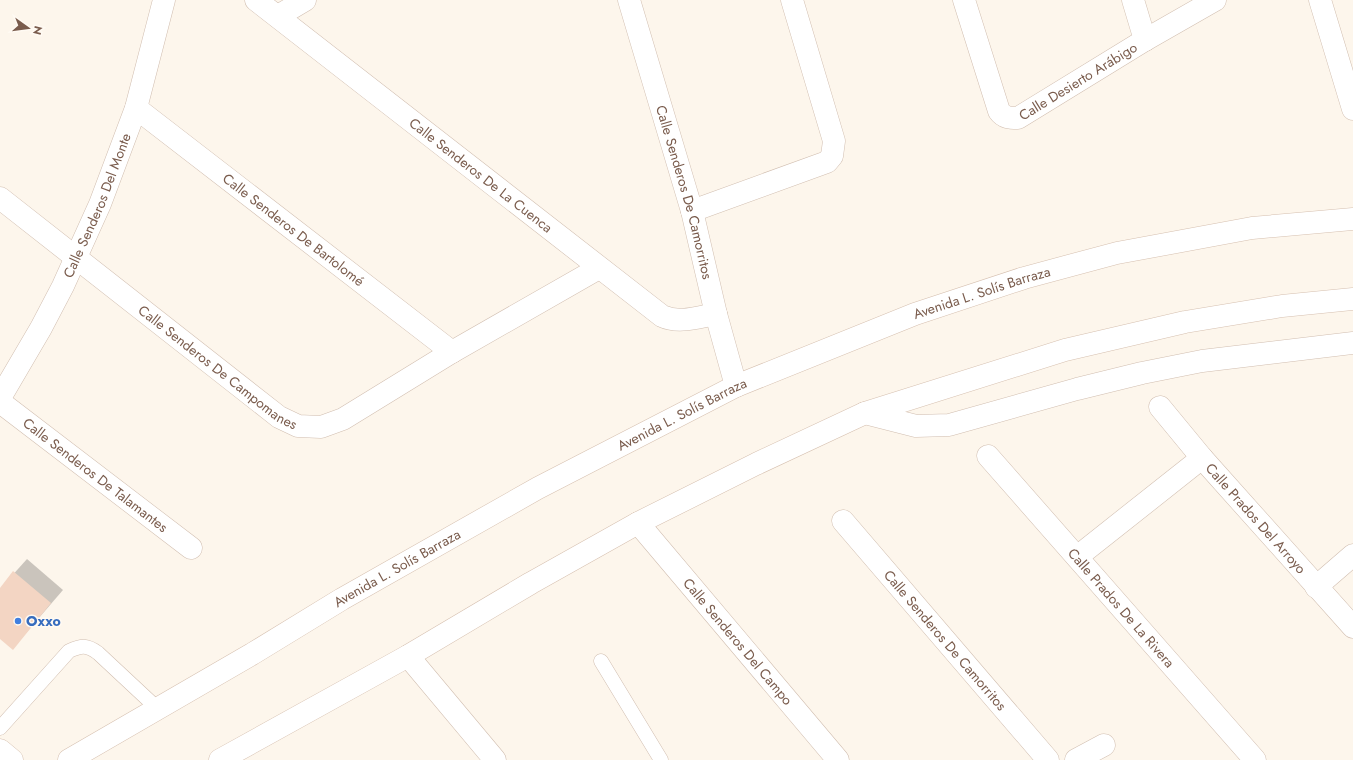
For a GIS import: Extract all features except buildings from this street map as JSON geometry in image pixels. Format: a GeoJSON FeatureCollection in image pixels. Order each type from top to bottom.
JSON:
{"type":"FeatureCollection","features":[{"type":"Feature","properties":{"kind":"street","name":"Calle Senderos Del Monte"},"geometry":{"type":"LineString","coordinates":[[0,398],[42,328],[76,258],[102,197],[136,108],[164,0]]}},
{"type":"Feature","properties":{"kind":"street","name":"Calle Senderos De La Cuenca"},"geometry":{"type":"LineString","coordinates":[[256,0],[655,311],[672,320],[682,320],[716,314]]}},
{"type":"Feature","properties":{"kind":"street"},"geometry":{"type":"LineString","coordinates":[[278,16],[305,0]]}},
{"type":"Feature","properties":{"kind":"street","name":"Calle Senderos De Camorritos"},"geometry":{"type":"LineString","coordinates":[[629,0],[692,210],[716,314],[736,386]]}},
{"type":"Feature","properties":{"kind":"street"},"geometry":{"type":"LineString","coordinates":[[692,210],[827,162],[832,156],[834,141],[792,0]]}},
{"type":"Feature","properties":{"kind":"street","name":"Calle Desierto Arábigo"},"geometry":{"type":"LineString","coordinates":[[964,0],[999,111],[1007,118],[1018,118],[1145,40],[1215,0]]}},
{"type":"Feature","properties":{"kind":"street"},"geometry":{"type":"LineString","coordinates":[[1133,0],[1145,40]]}},
{"type":"Feature","properties":{"kind":"street"},"geometry":{"type":"LineString","coordinates":[[1320,0],[1348,72],[1353,109]]}},
{"type":"Feature","properties":{"kind":"street","name":"Calle Senderos De Bartolomé"},"geometry":{"type":"LineString","coordinates":[[136,108],[452,352]]}},
{"type":"Feature","properties":{"kind":"street","name":"Calle Senderos De Campomanes"},"geometry":{"type":"LineString","coordinates":[[0,198],[279,417],[298,426],[321,427],[343,419],[452,352],[599,268]]}},
{"type":"Feature","properties":{"kind":"street","name":"Avenida L. Solís Barraza"},"geometry":{"type":"LineString","coordinates":[[69,760],[158,709],[342,599],[538,488],[736,386],[915,314],[1024,278],[1117,253],[1252,228],[1353,219]]}},
{"type":"Feature","properties":{"kind":"street"},"geometry":{"type":"LineString","coordinates":[[220,760],[408,656],[531,583],[638,524],[756,464],[865,413],[1065,350],[1185,322],[1282,306],[1353,299]]}},
{"type":"Feature","properties":{"kind":"street"},"geometry":{"type":"LineString","coordinates":[[865,413],[916,426],[949,425],[1077,389],[1142,373],[1202,361],[1353,343]]}},
{"type":"Feature","properties":{"kind":"street","name":"Calle Senderos De Talamantes"},"geometry":{"type":"LineString","coordinates":[[0,402],[191,548]]}},
{"type":"Feature","properties":{"kind":"street","name":"Calle Prados Del Arroyo"},"geometry":{"type":"LineString","coordinates":[[1160,407],[1202,458],[1353,627]]}},
{"type":"Feature","properties":{"kind":"street","name":"Calle Prados De La Rivera"},"geometry":{"type":"LineString","coordinates":[[988,456],[1255,760]]}},
{"type":"Feature","properties":{"kind":"street"},"geometry":{"type":"LineString","coordinates":[[1077,557],[1202,458]]}},
{"type":"Feature","properties":{"kind":"street","name":"Calle Senderos De Camorritos"},"geometry":{"type":"LineString","coordinates":[[843,521],[1048,760]]}},
{"type":"Feature","properties":{"kind":"street","name":"Calle Senderos Del Campo"},"geometry":{"type":"LineString","coordinates":[[638,524],[838,760]]}},
{"type":"Feature","properties":{"kind":"street"},"geometry":{"type":"LineString","coordinates":[[1316,587],[1353,554]]}},
{"type":"Feature","properties":{"kind":"street"},"geometry":{"type":"LineString","coordinates":[[408,656],[495,760]]}},
{"type":"Feature","properties":{"kind":"street"},"geometry":{"type":"LineString","coordinates":[[1076,760],[1104,745]]}},
{"type":"Feature","properties":{"kind":"street"},"geometry":{"type":"LineString","coordinates":[[0,750],[12,760]]}},
{"type":"Feature","properties":{"kind":"lane"},"geometry":{"type":"LineString","coordinates":[[0,728],[69,651],[80,646],[89,646],[98,653],[158,709]]}},
{"type":"Feature","properties":{"kind":"lane"},"geometry":{"type":"LineString","coordinates":[[601,662],[660,760]]}},
{"type":"Feature","properties":{"kind":"place","name":"Oxxo"},"geometry":{"type":"Point","coordinates":[18,621]}}]}
